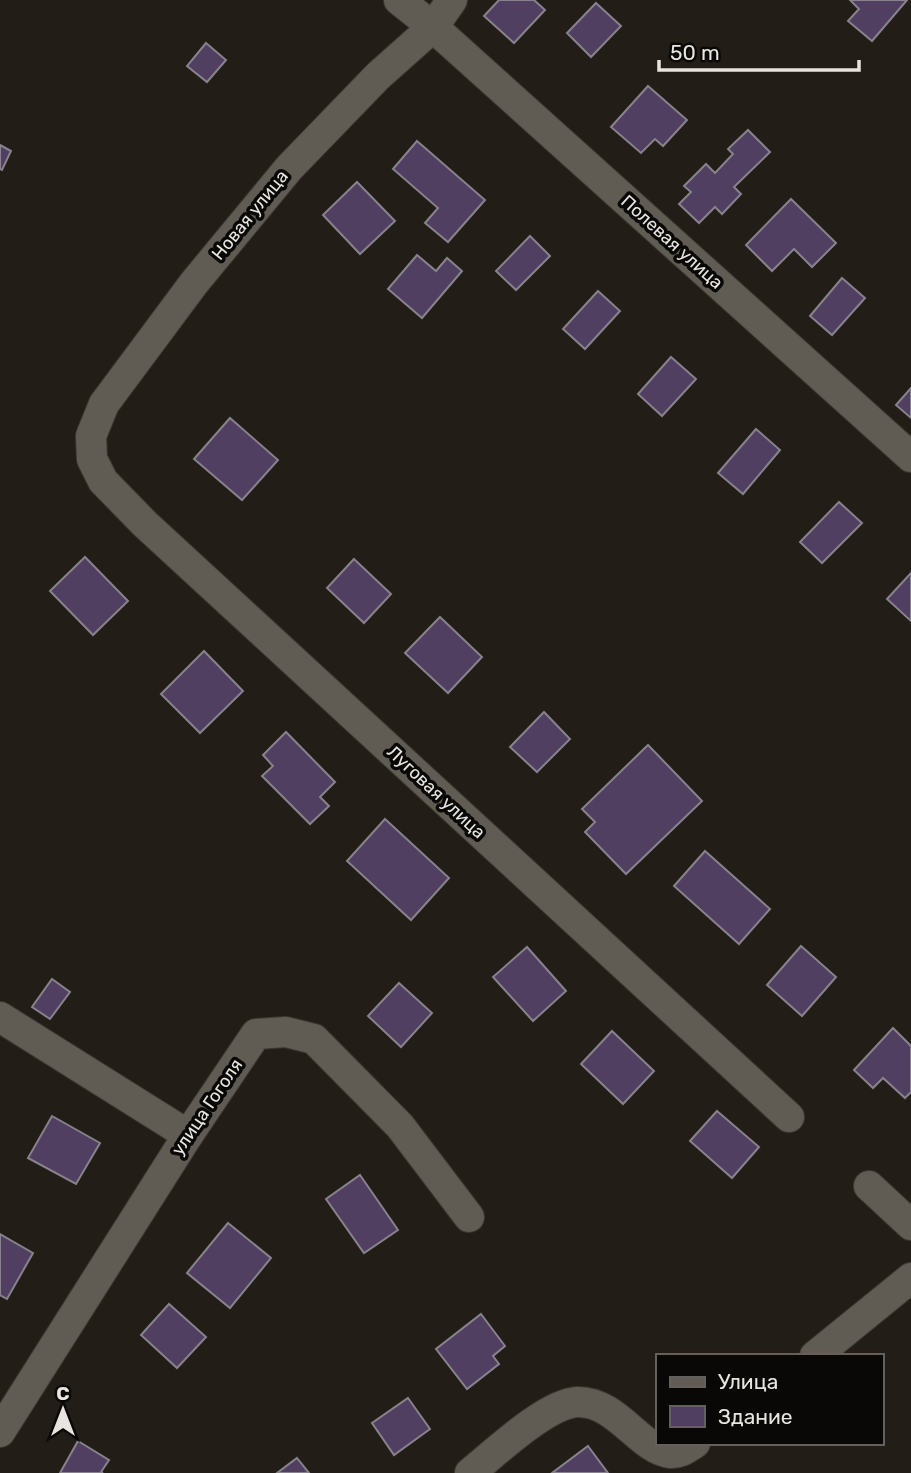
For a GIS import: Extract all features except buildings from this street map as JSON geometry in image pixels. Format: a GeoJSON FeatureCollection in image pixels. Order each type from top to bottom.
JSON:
{"type":"FeatureCollection","features":[{"type":"Feature","properties":{"kind":"street","name":"Полевая улица"},"geometry":{"type":"LineString","coordinates":[[399,0],[433,27],[911,457]]}},
{"type":"Feature","properties":{"kind":"street","name":"Новая улица"},"geometry":{"type":"LineString","coordinates":[[92,459],[90,436],[104,404],[194,283],[289,168],[378,76],[433,27],[452,0]]}},
{"type":"Feature","properties":{"kind":"street","name":"Луговая улица"},"geometry":{"type":"LineString","coordinates":[[92,459],[103,481],[145,524],[789,1118]]}},
{"type":"Feature","properties":{"kind":"street"},"geometry":{"type":"LineString","coordinates":[[0,1017],[188,1135]]}},
{"type":"Feature","properties":{"kind":"street","name":"улица Гоголя"},"geometry":{"type":"LineString","coordinates":[[0,1432],[188,1135],[256,1034],[286,1032],[314,1039],[400,1126],[469,1217]]}},
{"type":"Feature","properties":{"kind":"street"},"geometry":{"type":"LineString","coordinates":[[869,1186],[911,1225]]}},
{"type":"Feature","properties":{"kind":"street"},"geometry":{"type":"LineString","coordinates":[[817,1354],[911,1278]]}},
{"type":"Feature","properties":{"kind":"street"},"geometry":{"type":"LineString","coordinates":[[470,1473],[542,1415],[576,1402],[598,1406],[621,1420],[647,1442],[669,1453],[687,1448]]}}]}
